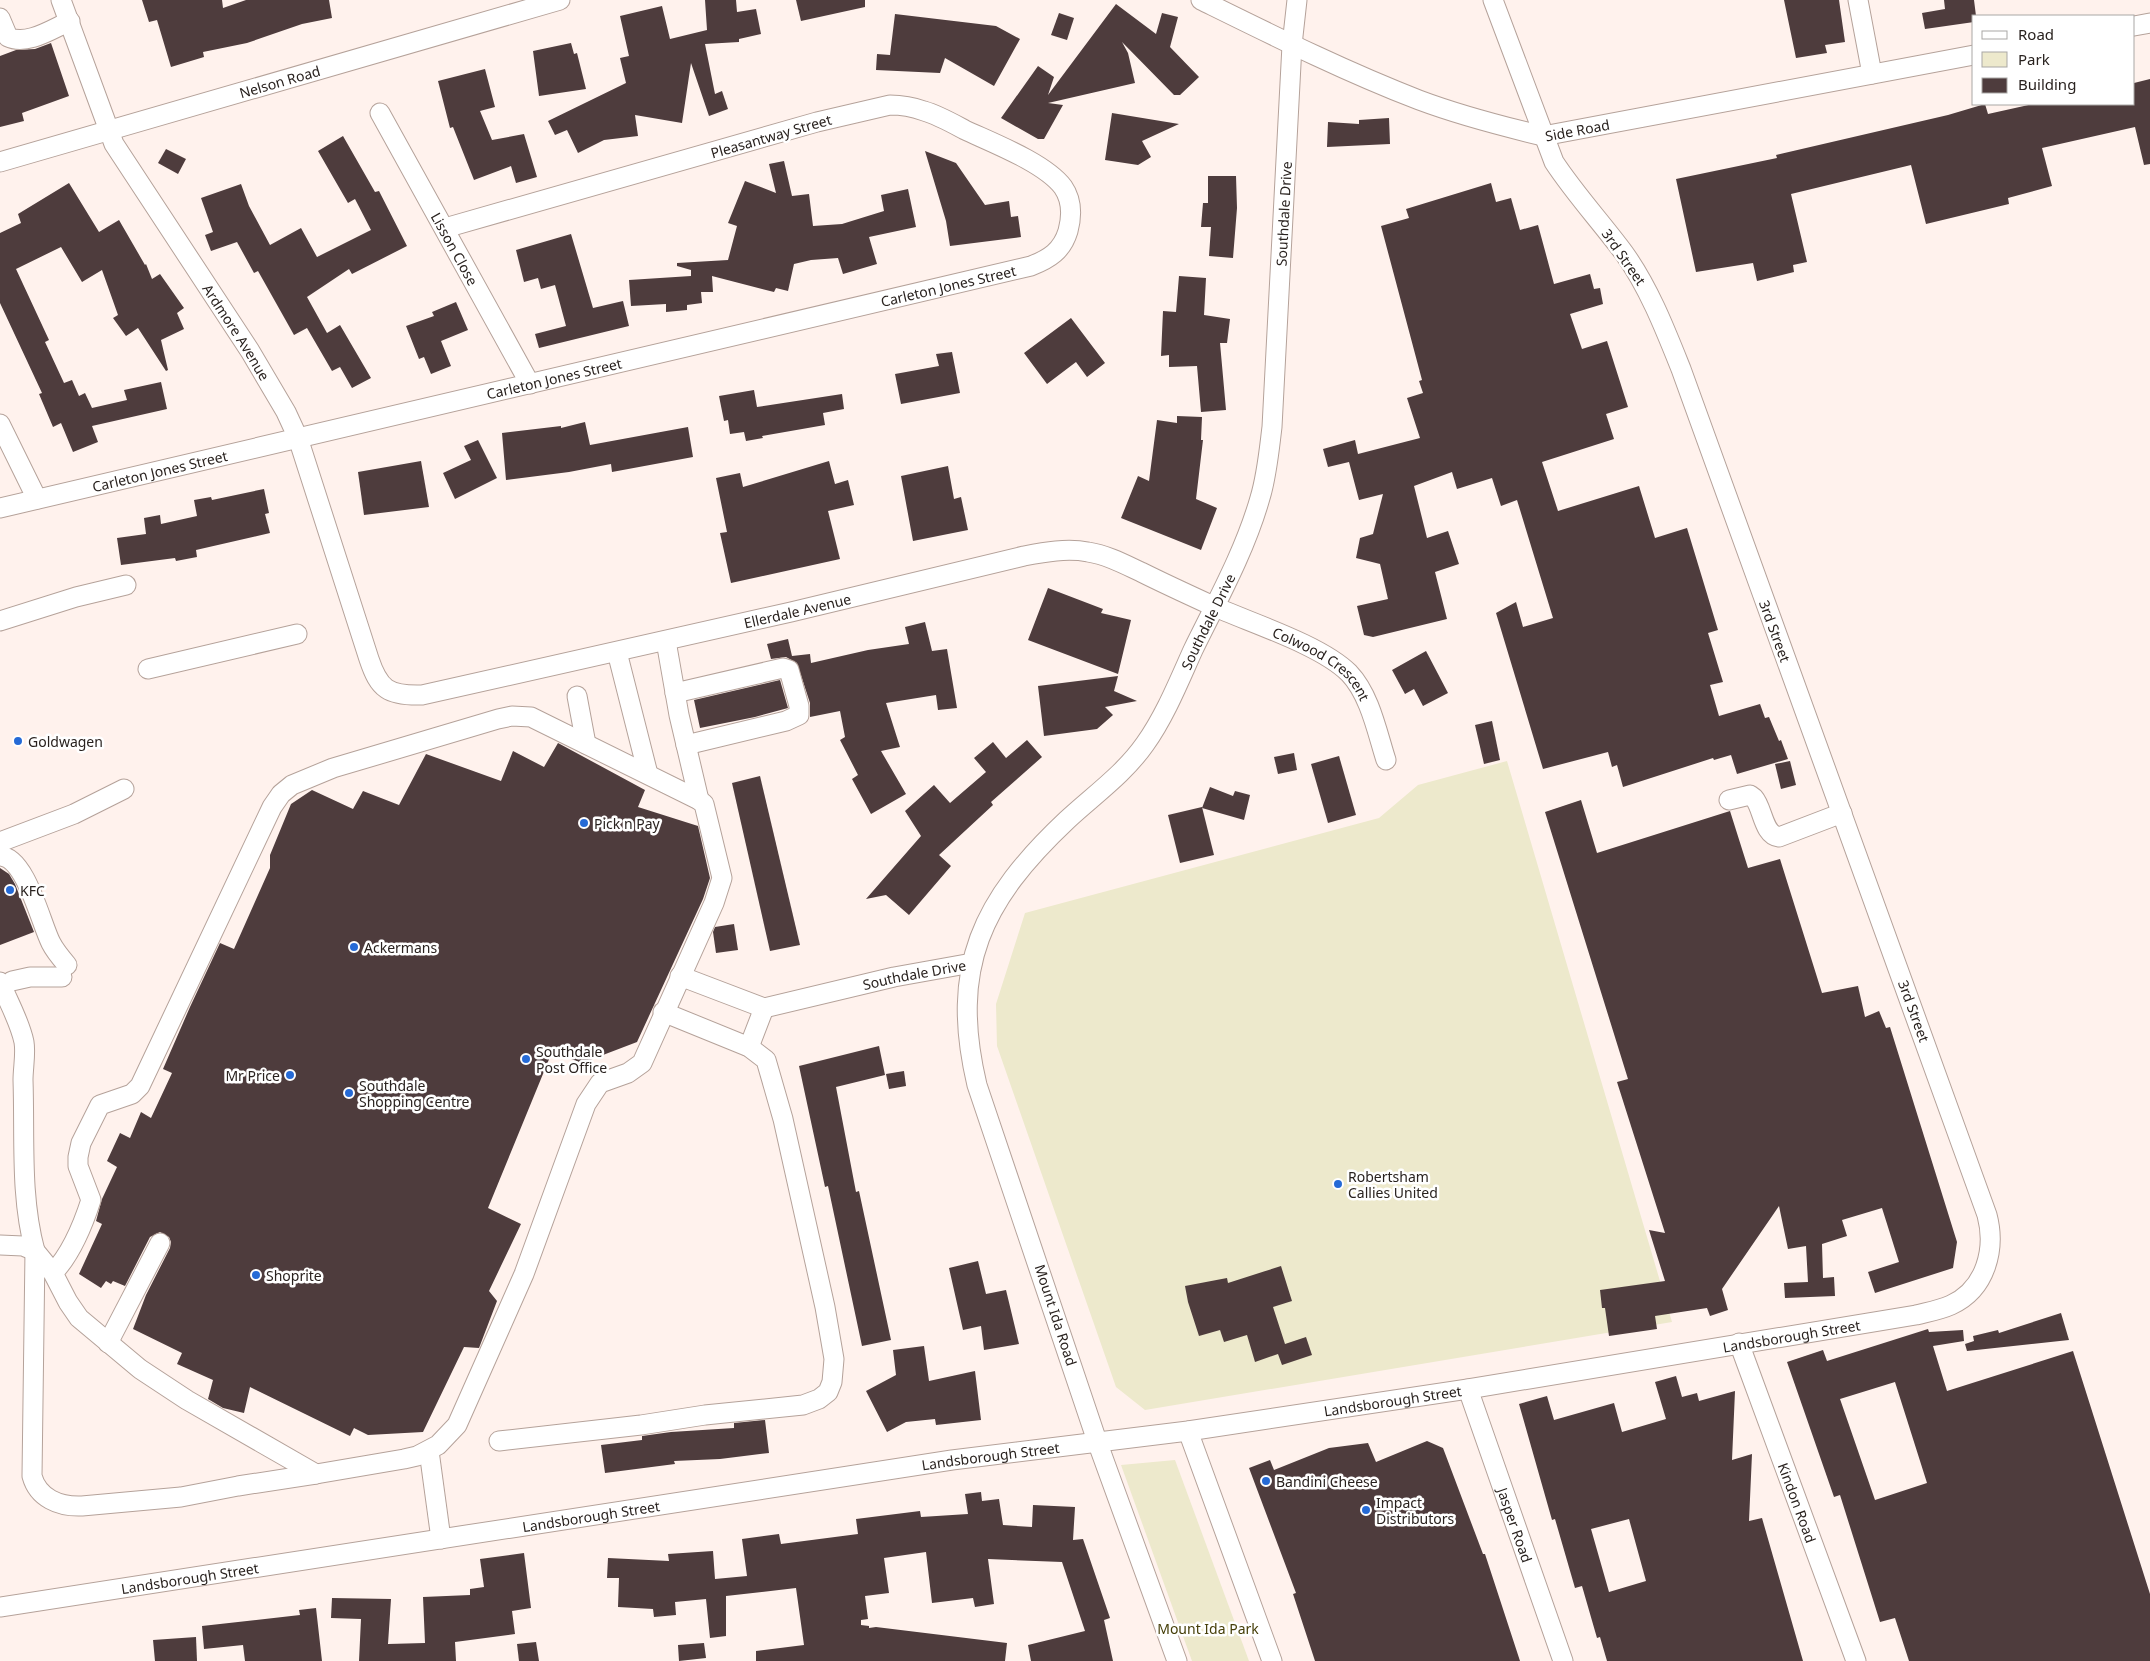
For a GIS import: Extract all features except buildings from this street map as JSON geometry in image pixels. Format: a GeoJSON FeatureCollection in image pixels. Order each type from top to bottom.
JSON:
{"type":"FeatureCollection","features":[{"type":"Feature","properties":{"kind":"street","name":"Ardmore Avenue"},"geometry":{"type":"LineString","coordinates":[[61,0],[114,144],[250,351],[286,412],[298,438],[376,680]]}},
{"type":"Feature","properties":{"kind":"street","name":"Nelson Road"},"geometry":{"type":"LineString","coordinates":[[0,162],[560,0]]}},
{"type":"Feature","properties":{"kind":"street","name":"Side Road"},"geometry":{"type":"LineString","coordinates":[[1201,0],[1292,45],[1419,100],[1483,121],[1543,136],[1972,55]]}},
{"type":"Feature","properties":{"kind":"street","name":"Southdale Drive"},"geometry":{"type":"LineString","coordinates":[[764,1008],[894,977],[972,963],[994,906],[1018,870],[1044,842],[1130,763],[1146,744],[1214,607],[1253,520],[1265,478],[1276,368],[1292,45],[1297,0]]}},
{"type":"Feature","properties":{"kind":"street","name":"3rd Street"},"geometry":{"type":"LineString","coordinates":[[1493,0],[1554,162],[1569,185],[1624,253],[1644,284],[1661,318],[1681,369],[1987,1215],[1992,1240],[1990,1253],[1985,1268],[1974,1285]]}},
{"type":"Feature","properties":{"kind":"street"},"geometry":{"type":"LineString","coordinates":[[1858,0],[1872,74]]}},
{"type":"Feature","properties":{"kind":"street"},"geometry":{"type":"LineString","coordinates":[[0,18],[8,37],[14,40],[35,36],[70,21]]}},
{"type":"Feature","properties":{"kind":"street"},"geometry":{"type":"LineString","coordinates":[[2135,26],[2150,23]]}},
{"type":"Feature","properties":{"kind":"street","name":"Pleasantway Street"},"geometry":{"type":"LineString","coordinates":[[445,228],[817,122],[890,105],[902,105],[926,111],[1023,157],[1062,186],[1071,206]]}},
{"type":"Feature","properties":{"kind":"street","name":"Lisson Close"},"geometry":{"type":"LineString","coordinates":[[380,113],[530,384]]}},
{"type":"Feature","properties":{"kind":"street","name":"Carleton Jones Street"},"geometry":{"type":"LineString","coordinates":[[0,508],[1031,266],[1048,260],[1058,251],[1071,221],[1071,206]]}},
{"type":"Feature","properties":{"kind":"street"},"geometry":{"type":"LineString","coordinates":[[0,424],[37,499]]}},
{"type":"Feature","properties":{"kind":"street","name":"Ellerdale Avenue"},"geometry":{"type":"LineString","coordinates":[[376,680],[392,691],[422,696],[666,641],[1024,556],[1051,552],[1088,552],[1108,557],[1214,607]]}},
{"type":"Feature","properties":{"kind":"street"},"geometry":{"type":"LineString","coordinates":[[0,621],[76,597],[126,585]]}},
{"type":"Feature","properties":{"kind":"street","name":"Colwood Crescent"},"geometry":{"type":"LineString","coordinates":[[1214,607],[1301,644],[1341,667],[1356,682],[1365,700],[1386,760]]}},
{"type":"Feature","properties":{"kind":"street"},"geometry":{"type":"LineString","coordinates":[[148,669],[297,634]]}},
{"type":"Feature","properties":{"kind":"street"},"geometry":{"type":"LineString","coordinates":[[0,856],[5,856],[13,863],[28,884],[50,943],[64,971],[6,982],[24,1047],[25,1187],[29,1230],[35,1251],[32,1476],[42,1495],[73,1506],[181,1497],[404,1459],[429,1451],[445,1440],[457,1426],[524,1274],[586,1104],[600,1083],[639,1067],[714,903],[722,878],[707,811],[699,800],[686,745],[666,641]]}},
{"type":"Feature","properties":{"kind":"street"},"geometry":{"type":"LineString","coordinates":[[617,652],[648,774]]}},
{"type":"Feature","properties":{"kind":"street"},"geometry":{"type":"LineString","coordinates":[[675,693],[782,668],[789,670],[799,706],[799,715],[786,721],[686,745]]}},
{"type":"Feature","properties":{"kind":"street"},"geometry":{"type":"LineString","coordinates":[[577,696],[586,744]]}},
{"type":"Feature","properties":{"kind":"street"},"geometry":{"type":"LineString","coordinates":[[54,1273],[70,1250],[91,1200],[81,1175],[78,1157],[81,1143],[100,1105],[132,1094],[140,1086],[272,807],[281,794],[292,785],[333,768],[512,716],[531,717],[699,800]]}},
{"type":"Feature","properties":{"kind":"street"},"geometry":{"type":"LineString","coordinates":[[0,842],[74,814],[124,789]]}},
{"type":"Feature","properties":{"kind":"street"},"geometry":{"type":"LineString","coordinates":[[1728,800],[1750,795],[1754,798],[1769,830],[1779,837],[1842,813]]}},
{"type":"Feature","properties":{"kind":"street","name":"Mount Ida Road"},"geometry":{"type":"LineString","coordinates":[[972,963],[967,994],[966,1026],[977,1085],[1098,1444],[1177,1661]]}},
{"type":"Feature","properties":{"kind":"street"},"geometry":{"type":"LineString","coordinates":[[680,976],[764,1008],[750,1047]]}},
{"type":"Feature","properties":{"kind":"street"},"geometry":{"type":"LineString","coordinates":[[499,1441],[803,1404],[819,1400],[828,1392],[832,1382],[834,1359],[826,1307],[783,1119],[766,1060],[750,1047],[664,1012]]}},
{"type":"Feature","properties":{"kind":"street"},"geometry":{"type":"LineString","coordinates":[[108,1343],[160,1243]]}},
{"type":"Feature","properties":{"kind":"street"},"geometry":{"type":"LineString","coordinates":[[0,1245],[22,1246],[35,1251],[45,1260],[54,1273],[68,1302],[79,1318],[140,1369],[187,1400],[316,1474]]}},
{"type":"Feature","properties":{"kind":"street","name":"Landsborough Street"},"geometry":{"type":"LineString","coordinates":[[0,1607],[942,1462],[1098,1444],[1468,1389],[1930,1312],[1956,1302],[1974,1285]]}},
{"type":"Feature","properties":{"kind":"street","name":"Kindon Road"},"geometry":{"type":"LineString","coordinates":[[1740,1343],[1856,1661]]}},
{"type":"Feature","properties":{"kind":"street","name":"Jasper Road"},"geometry":{"type":"LineString","coordinates":[[1468,1389],[1563,1661]]}},
{"type":"Feature","properties":{"kind":"street"},"geometry":{"type":"LineString","coordinates":[[1188,1431],[1272,1661]]}},
{"type":"Feature","properties":{"kind":"street"},"geometry":{"type":"LineString","coordinates":[[429,1451],[441,1539]]}},
{"type":"Feature","properties":{"kind":"green space","name":"Robertsham Callies United"},"geometry":{"type":"Polygon","coordinates":[[[1507,761],[1672,1322],[1145,1410],[1116,1387],[997,1046],[996,1004],[1025,913],[1379,818],[1418,785],[1507,761]]]}},
{"type":"Feature","properties":{"kind":"green space","name":"Mount Ida Park"},"geometry":{"type":"Polygon","coordinates":[[[1175,1460],[1249,1661],[1192,1661],[1121,1465],[1175,1460]]]}},
{"type":"Feature","properties":{"kind":"place","name":"Goldwagen"},"geometry":{"type":"Point","coordinates":[18,741]}},
{"type":"Feature","properties":{"kind":"place","name":"Pick n Pay"},"geometry":{"type":"Point","coordinates":[584,823]}},
{"type":"Feature","properties":{"kind":"place","name":"KFC"},"geometry":{"type":"Point","coordinates":[10,890]}},
{"type":"Feature","properties":{"kind":"place","name":"Ackermans"},"geometry":{"type":"Point","coordinates":[354,947]}},
{"type":"Feature","properties":{"kind":"place","name":"Southdale Post Office"},"geometry":{"type":"Point","coordinates":[526,1059]}},
{"type":"Feature","properties":{"kind":"place","name":"Mr Price"},"geometry":{"type":"Point","coordinates":[290,1075]}},
{"type":"Feature","properties":{"kind":"place","name":"Southdale Shopping Centre"},"geometry":{"type":"Point","coordinates":[349,1093]}},
{"type":"Feature","properties":{"kind":"place","name":"Robertsham Callies United"},"geometry":{"type":"Point","coordinates":[1338,1184]}},
{"type":"Feature","properties":{"kind":"place","name":"Shoprite"},"geometry":{"type":"Point","coordinates":[256,1275]}},
{"type":"Feature","properties":{"kind":"place","name":"Bandini Cheese"},"geometry":{"type":"Point","coordinates":[1266,1481]}},
{"type":"Feature","properties":{"kind":"place","name":"Impact Distributors"},"geometry":{"type":"Point","coordinates":[1366,1510]}}]}
